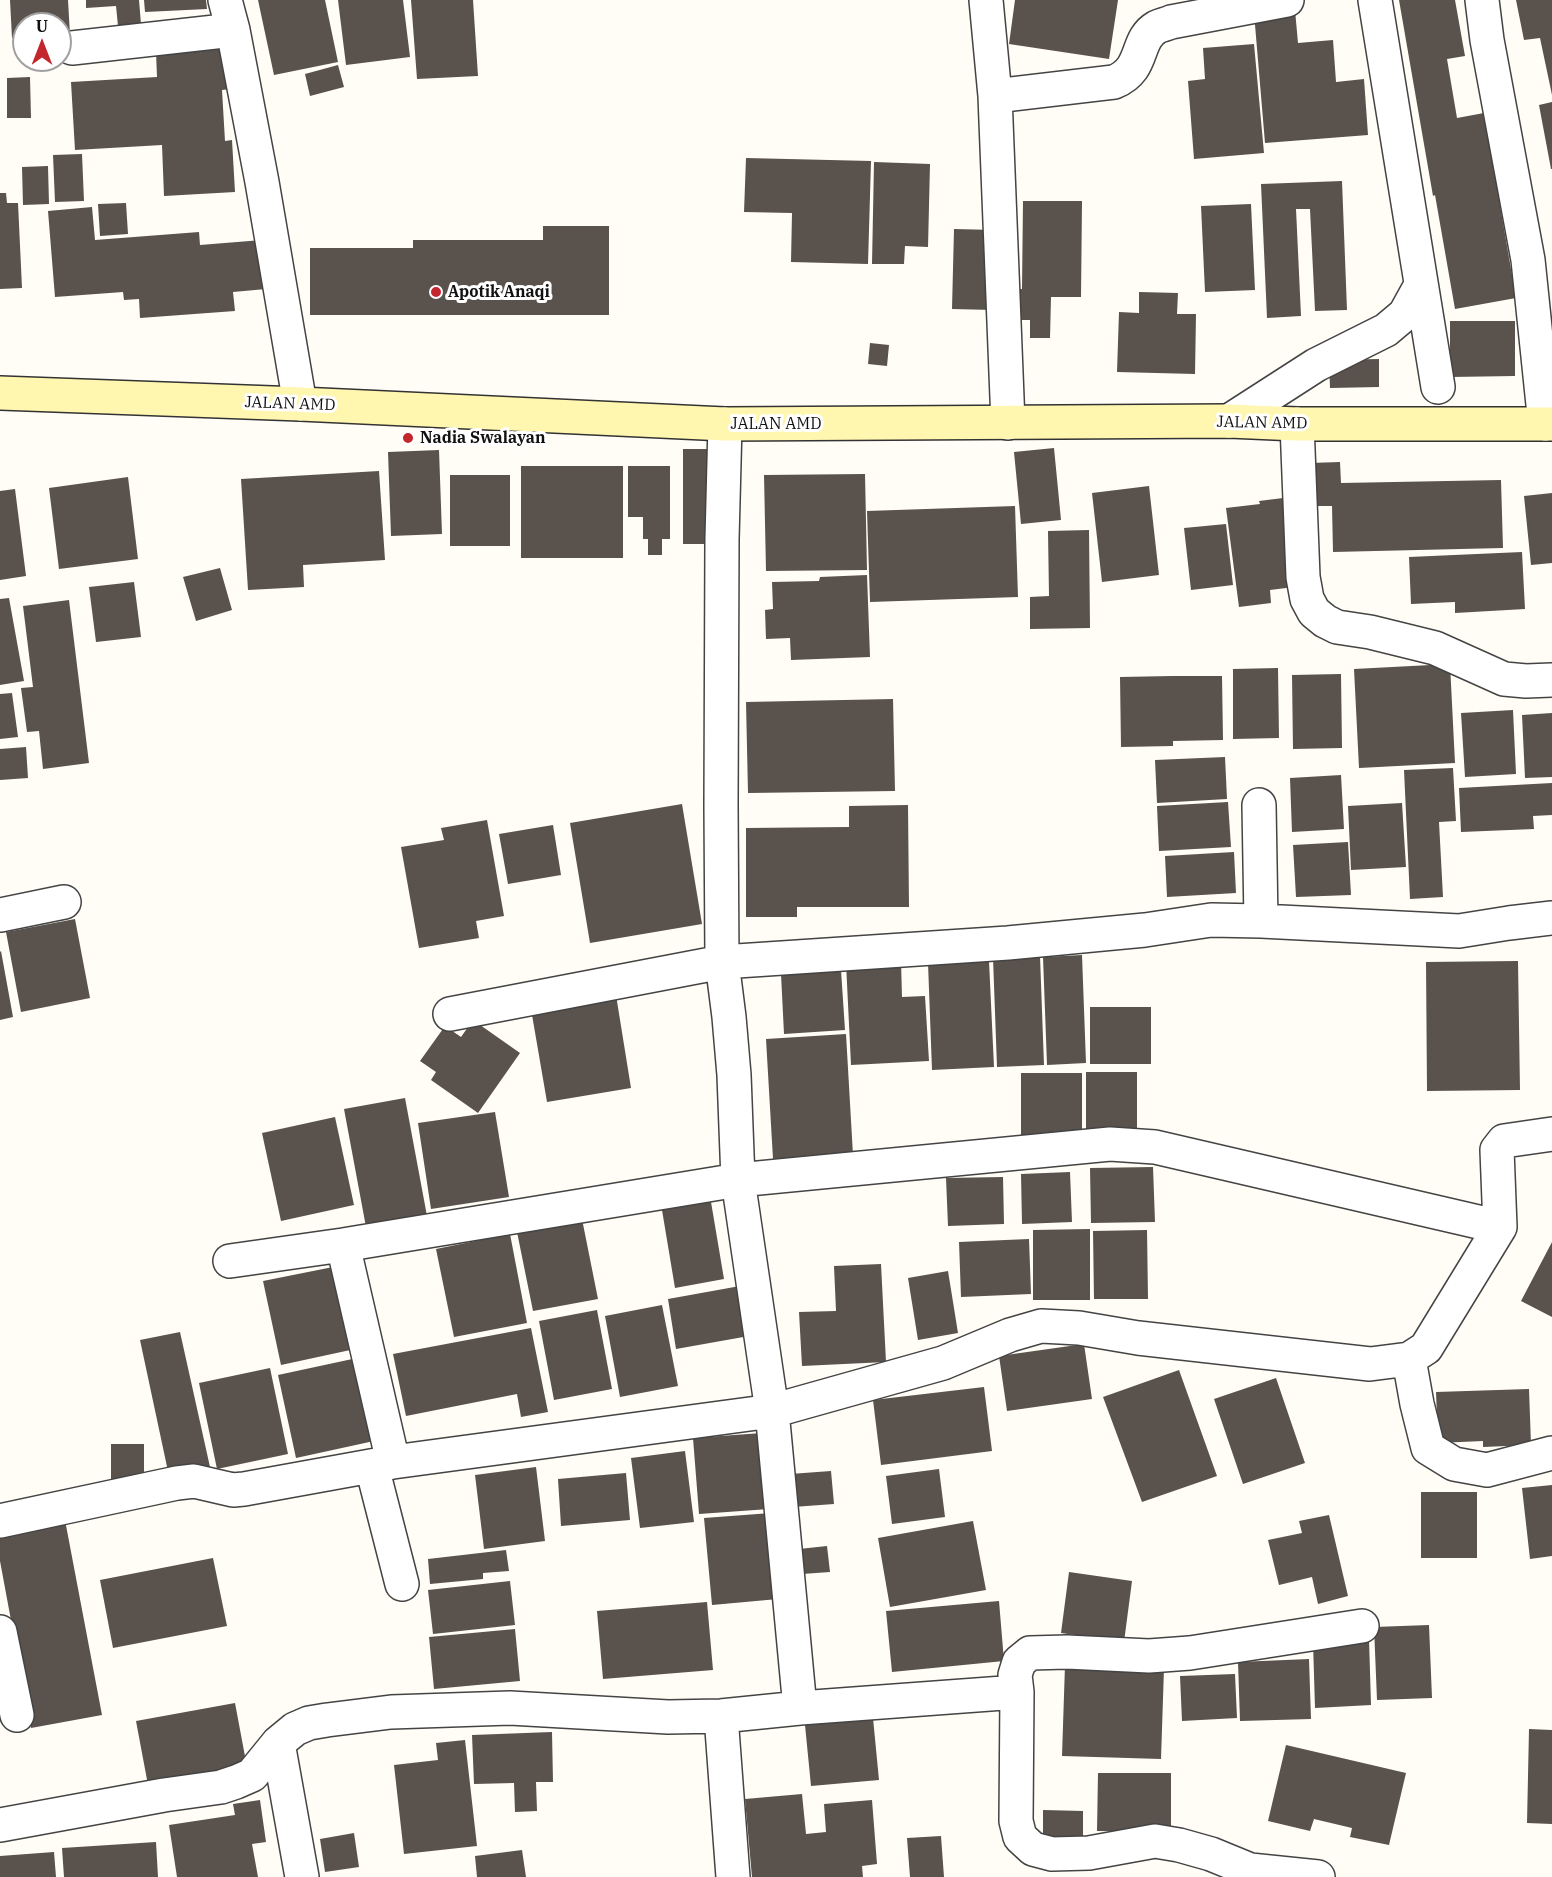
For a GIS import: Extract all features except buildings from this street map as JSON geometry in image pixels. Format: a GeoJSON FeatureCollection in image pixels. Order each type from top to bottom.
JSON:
{"type":"FeatureCollection","features":[{"type":"Feature","properties":{"kind":"street"},"geometry":{"type":"LineString","coordinates":[[986,0],[995,96],[1008,423]]}},
{"type":"Feature","properties":{"kind":"street"},"geometry":{"type":"LineString","coordinates":[[995,96],[1114,82],[1132,71],[1145,41],[1156,27],[1171,22],[1287,0]]}},
{"type":"Feature","properties":{"kind":"street"},"geometry":{"type":"LineString","coordinates":[[1375,0],[1438,387]]}},
{"type":"Feature","properties":{"kind":"street"},"geometry":{"type":"LineString","coordinates":[[1482,0],[1487,40],[1540,257],[1548,424]]}},
{"type":"Feature","properties":{"kind":"street"},"geometry":{"type":"LineString","coordinates":[[72,48],[229,15],[262,182],[300,404]]}},
{"type":"Feature","properties":{"kind":"street"},"geometry":{"type":"LineString","coordinates":[[1230,421],[1316,365],[1386,330],[1405,314],[1421,285]]}},
{"type":"Feature","properties":{"kind":"street","name":"JALAN AMD"},"geometry":{"type":"LineString","coordinates":[[0,393],[300,404],[725,424],[1230,421],[1297,424],[1548,424]]}},
{"type":"Feature","properties":{"kind":"street"},"geometry":{"type":"LineString","coordinates":[[725,424],[722,539],[722,962],[734,1075],[738,1180],[772,1411],[800,1707]]}},
{"type":"Feature","properties":{"kind":"street"},"geometry":{"type":"LineString","coordinates":[[1297,424],[1303,577],[1307,599],[1314,612],[1337,627],[1371,632],[1435,648],[1504,679],[1552,680]]}},
{"type":"Feature","properties":{"kind":"street"},"geometry":{"type":"LineString","coordinates":[[1259,805],[1262,921]]}},
{"type":"Feature","properties":{"kind":"street"},"geometry":{"type":"LineString","coordinates":[[0,915],[64,902]]}},
{"type":"Feature","properties":{"kind":"street"},"geometry":{"type":"LineString","coordinates":[[450,1014],[722,962],[1008,944],[1145,930],[1211,920],[1459,931],[1552,918]]}},
{"type":"Feature","properties":{"kind":"street"},"geometry":{"type":"LineString","coordinates":[[0,1517],[0,1521],[177,1483],[194,1481],[233,1490],[244,1489],[383,1464],[772,1411],[943,1363],[1010,1335],[1041,1326],[1079,1328],[1137,1338],[1358,1363],[1370,1364],[1409,1359],[1426,1348],[1500,1227],[1497,1150],[1504,1141],[1552,1134]]}},
{"type":"Feature","properties":{"kind":"street"},"geometry":{"type":"LineString","coordinates":[[230,1261],[343,1245],[738,1180],[1110,1144],[1155,1147],[1500,1227]]}},
{"type":"Feature","properties":{"kind":"street"},"geometry":{"type":"LineString","coordinates":[[343,1245],[383,1464],[402,1584]]}},
{"type":"Feature","properties":{"kind":"street"},"geometry":{"type":"LineString","coordinates":[[1409,1359],[1428,1448],[1454,1464],[1487,1470],[1552,1453]]}},
{"type":"Feature","properties":{"kind":"street"},"geometry":{"type":"LineString","coordinates":[[1318,1877],[1250,1870],[1211,1854],[1155,1841],[1089,1853],[1052,1854],[1033,1849],[1020,1837],[1016,1821],[1017,1692],[1015,1675],[1019,1662],[1030,1653],[1067,1652],[1149,1656],[1190,1653],[1362,1626]]}},
{"type":"Feature","properties":{"kind":"street"},"geometry":{"type":"LineString","coordinates":[[0,1632],[17,1715]]}},
{"type":"Feature","properties":{"kind":"street"},"geometry":{"type":"LineString","coordinates":[[0,1825],[220,1787],[252,1775],[278,1743],[295,1730],[327,1720],[391,1712],[510,1707],[668,1717],[721,1716],[800,1707],[1017,1692]]}},
{"type":"Feature","properties":{"kind":"street"},"geometry":{"type":"LineString","coordinates":[[721,1716],[733,1877]]}},
{"type":"Feature","properties":{"kind":"street"},"geometry":{"type":"LineString","coordinates":[[278,1743],[302,1877]]}},
{"type":"Feature","properties":{"kind":"place","name":"Apotik Anaqi"},"geometry":{"type":"Point","coordinates":[436,292]}},
{"type":"Feature","properties":{"kind":"place","name":"Nadia Swalayan"},"geometry":{"type":"Point","coordinates":[408,438]}}]}
